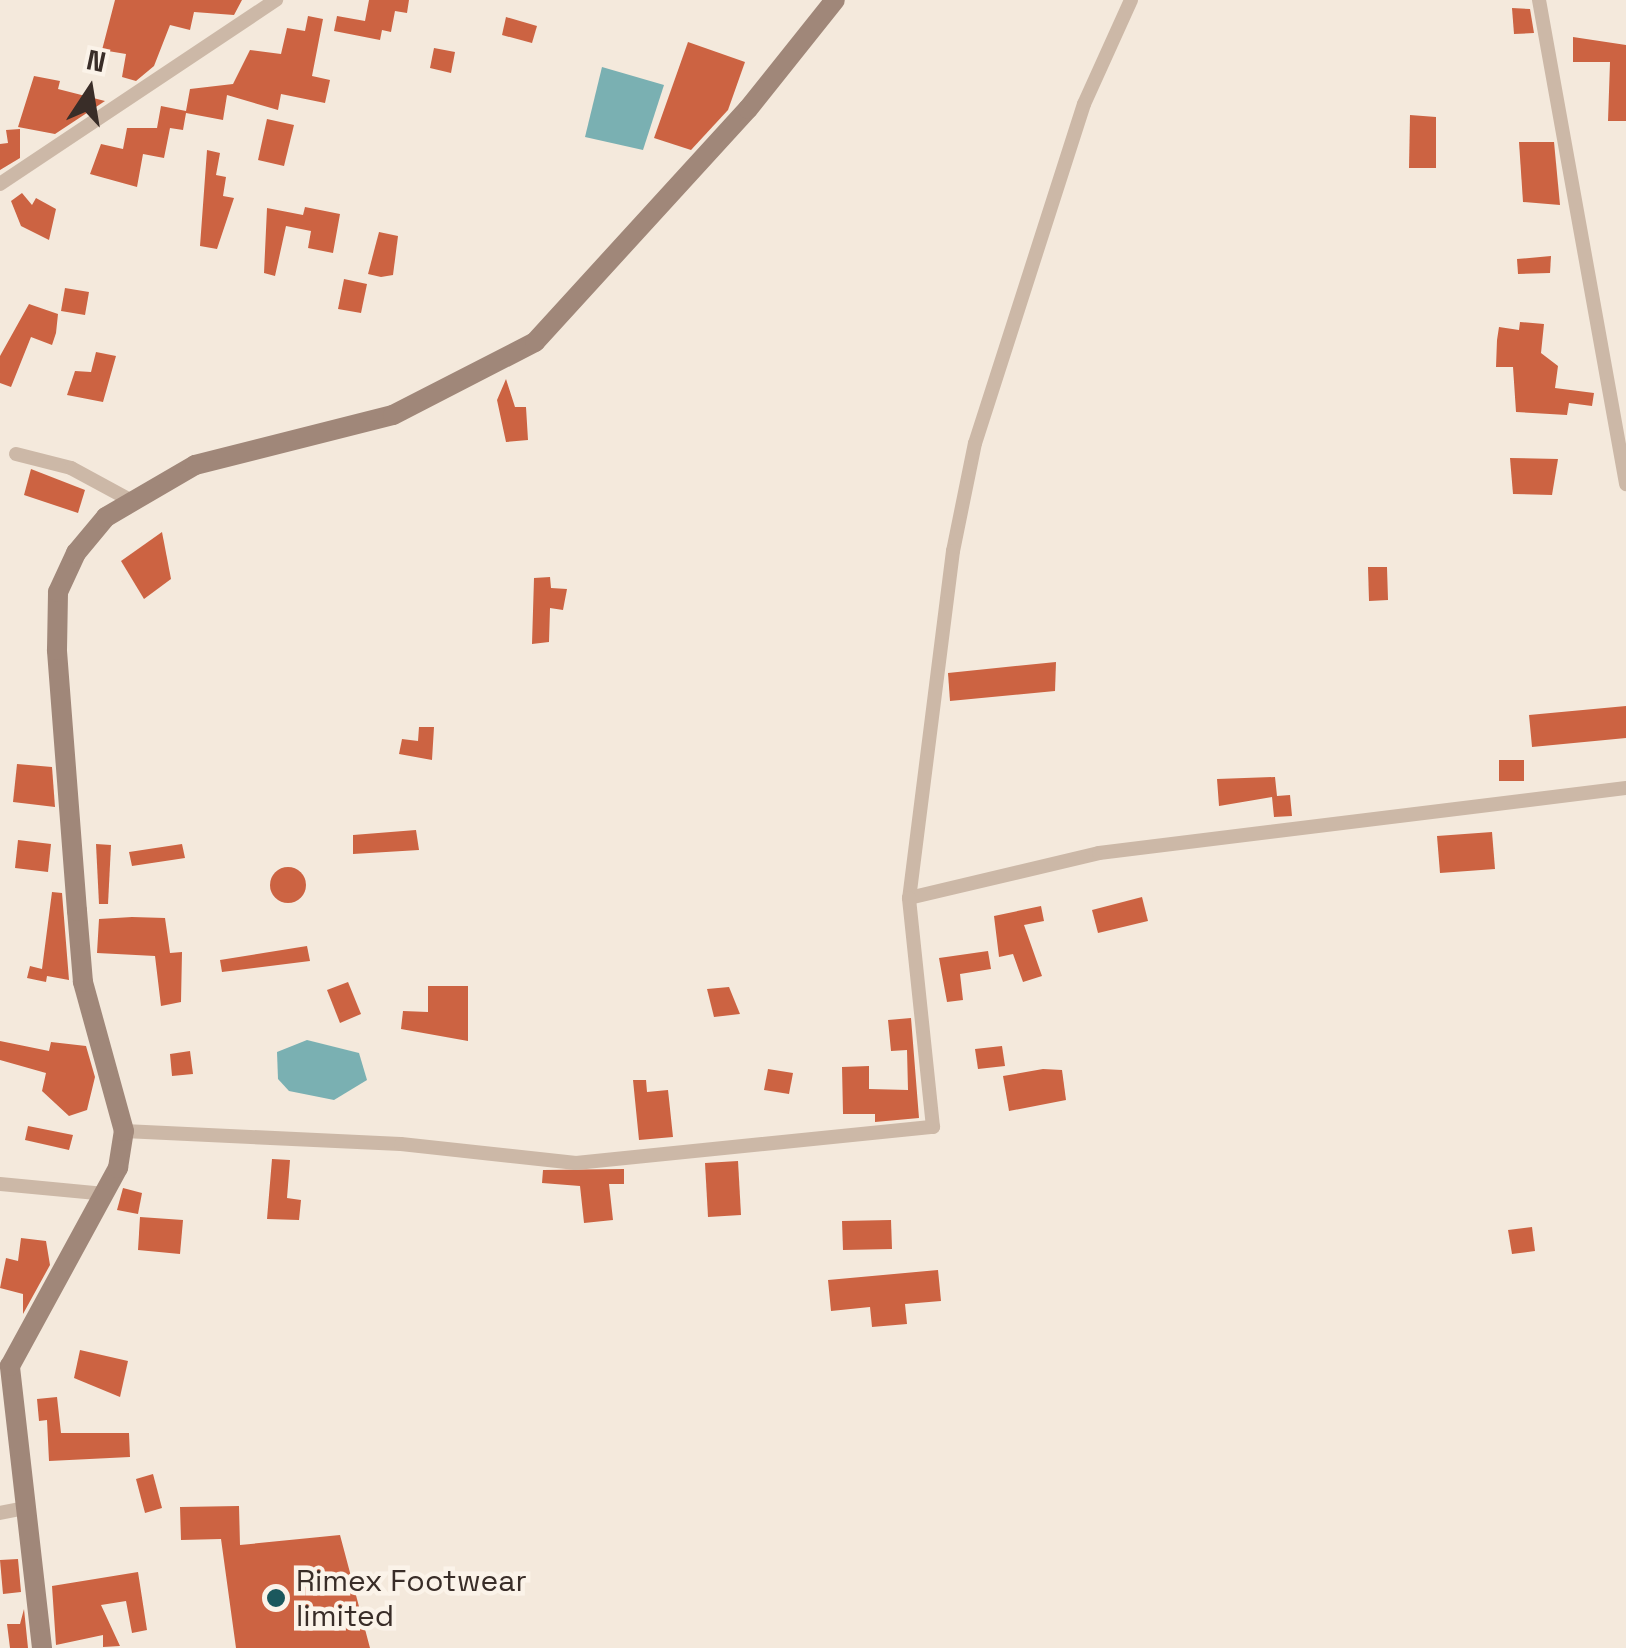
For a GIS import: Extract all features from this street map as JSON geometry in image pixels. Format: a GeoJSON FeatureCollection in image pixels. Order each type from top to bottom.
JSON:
{"type":"FeatureCollection","features":[{"type":"Feature","properties":{"kind":"main road"},"geometry":{"type":"LineString","coordinates":[[42,1648],[10,1366],[106,1194],[124,1131],[84,982],[56,650],[58,592],[76,552],[106,517],[195,465],[392,415],[534,342],[748,109],[835,0]]}},
{"type":"Feature","properties":{"kind":"street"},"geometry":{"type":"LineString","coordinates":[[0,184],[276,0]]}},
{"type":"Feature","properties":{"kind":"street"},"geometry":{"type":"LineString","coordinates":[[124,1131],[401,1144],[576,1163],[933,1127],[909,898],[953,551],[975,443],[1084,104],[1130,0]]}},
{"type":"Feature","properties":{"kind":"street"},"geometry":{"type":"LineString","coordinates":[[1539,0],[1626,484]]}},
{"type":"Feature","properties":{"kind":"street"},"geometry":{"type":"LineString","coordinates":[[16,454],[71,468],[132,501]]}},
{"type":"Feature","properties":{"kind":"street"},"geometry":{"type":"LineString","coordinates":[[909,898],[1188,839],[1626,788]]}},
{"type":"Feature","properties":{"kind":"street"},"geometry":{"type":"LineString","coordinates":[[0,1184],[106,1194]]}},
{"type":"Feature","properties":{"kind":"street"},"geometry":{"type":"LineString","coordinates":[[0,1513],[26,1508]]}},
{"type":"Feature","properties":{"kind":"water"},"geometry":{"type":"Polygon","coordinates":[[[602,67],[664,85],[643,150],[585,137],[602,67]]]}},
{"type":"Feature","properties":{"kind":"water"},"geometry":{"type":"Polygon","coordinates":[[[307,1040],[359,1053],[367,1080],[334,1100],[289,1091],[278,1079],[277,1052],[307,1040]]]}},
{"type":"Feature","properties":{"kind":"building"},"geometry":{"type":"Polygon","coordinates":[[[115,0],[242,0],[234,15],[194,12],[190,30],[170,25],[154,66],[136,81],[122,77],[126,54],[102,50],[115,0]]]}},
{"type":"Feature","properties":{"kind":"building"},"geometry":{"type":"Polygon","coordinates":[[[369,0],[409,0],[407,13],[395,11],[391,32],[382,30],[380,40],[334,31],[337,16],[365,21],[369,0]]]}},
{"type":"Feature","properties":{"kind":"building"},"geometry":{"type":"Polygon","coordinates":[[[1512,8],[1530,9],[1534,33],[1514,34],[1512,8]]]}},
{"type":"Feature","properties":{"kind":"building"},"geometry":{"type":"Polygon","coordinates":[[[308,16],[323,19],[312,76],[330,80],[325,103],[281,94],[278,110],[227,95],[223,120],[186,113],[183,130],[170,128],[164,158],[143,154],[137,187],[90,174],[101,144],[123,149],[127,128],[157,128],[161,106],[186,111],[190,89],[233,84],[250,50],[281,54],[287,28],[305,31],[308,16]]]}},
{"type":"Feature","properties":{"kind":"building"},"geometry":{"type":"Polygon","coordinates":[[[506,17],[537,26],[532,43],[502,35],[506,17]]]}},
{"type":"Feature","properties":{"kind":"building"},"geometry":{"type":"Polygon","coordinates":[[[1573,37],[1626,45],[1626,121],[1608,121],[1610,62],[1573,62],[1573,37]]]}},
{"type":"Feature","properties":{"kind":"building"},"geometry":{"type":"Polygon","coordinates":[[[688,42],[745,62],[728,110],[691,150],[654,138],[688,42]]]}},
{"type":"Feature","properties":{"kind":"building"},"geometry":{"type":"Polygon","coordinates":[[[434,48],[455,52],[451,73],[430,68],[434,48]]]}},
{"type":"Feature","properties":{"kind":"building"},"geometry":{"type":"Polygon","coordinates":[[[34,76],[60,81],[58,89],[105,101],[55,134],[18,127],[34,76]]]}},
{"type":"Feature","properties":{"kind":"building"},"geometry":{"type":"Polygon","coordinates":[[[1410,115],[1436,117],[1436,168],[1409,168],[1410,115]]]}},
{"type":"Feature","properties":{"kind":"building"},"geometry":{"type":"Polygon","coordinates":[[[267,119],[294,125],[284,166],[258,160],[267,119]]]}},
{"type":"Feature","properties":{"kind":"building"},"geometry":{"type":"Polygon","coordinates":[[[20,129],[20,158],[0,170],[0,144],[8,143],[6,130],[20,129]]]}},
{"type":"Feature","properties":{"kind":"building"},"geometry":{"type":"Polygon","coordinates":[[[1519,142],[1554,142],[1560,205],[1523,202],[1519,142]]]}},
{"type":"Feature","properties":{"kind":"building"},"geometry":{"type":"Polygon","coordinates":[[[207,150],[220,153],[216,175],[226,177],[223,196],[234,198],[217,249],[200,246],[207,150]]]}},
{"type":"Feature","properties":{"kind":"building"},"geometry":{"type":"Polygon","coordinates":[[[22,193],[32,205],[36,198],[56,209],[49,240],[21,226],[11,201],[22,193]]]}},
{"type":"Feature","properties":{"kind":"building"},"geometry":{"type":"Polygon","coordinates":[[[305,207],[340,214],[333,253],[308,248],[311,231],[286,226],[275,276],[264,273],[267,208],[303,215],[305,207]]]}},
{"type":"Feature","properties":{"kind":"building"},"geometry":{"type":"Polygon","coordinates":[[[379,232],[398,236],[393,275],[368,274],[379,232]]]}},
{"type":"Feature","properties":{"kind":"building"},"geometry":{"type":"Polygon","coordinates":[[[1551,256],[1550,273],[1518,274],[1517,259],[1551,256]]]}},
{"type":"Feature","properties":{"kind":"building"},"geometry":{"type":"Polygon","coordinates":[[[344,279],[367,284],[361,313],[338,309],[344,279]]]}},
{"type":"Feature","properties":{"kind":"building"},"geometry":{"type":"Polygon","coordinates":[[[65,288],[89,292],[85,315],[61,311],[65,288]]]}},
{"type":"Feature","properties":{"kind":"building"},"geometry":{"type":"Polygon","coordinates":[[[29,304],[58,314],[56,333],[52,345],[31,337],[11,387],[0,383],[0,356],[29,304]]]}},
{"type":"Feature","properties":{"kind":"building"},"geometry":{"type":"Polygon","coordinates":[[[1520,322],[1544,324],[1541,353],[1558,366],[1555,388],[1594,393],[1592,406],[1569,403],[1567,415],[1516,412],[1513,367],[1496,367],[1497,340],[1499,327],[1519,330],[1520,322]]]}},
{"type":"Feature","properties":{"kind":"building"},"geometry":{"type":"Polygon","coordinates":[[[96,352],[116,356],[103,402],[67,395],[75,371],[91,372],[96,352]]]}},
{"type":"Feature","properties":{"kind":"building"},"geometry":{"type":"Polygon","coordinates":[[[506,379],[515,407],[526,407],[528,440],[506,442],[497,400],[506,379]]]}},
{"type":"Feature","properties":{"kind":"building"},"geometry":{"type":"Polygon","coordinates":[[[1510,458],[1558,459],[1552,495],[1513,494],[1510,458]]]}},
{"type":"Feature","properties":{"kind":"building"},"geometry":{"type":"Polygon","coordinates":[[[31,469],[85,490],[78,513],[24,495],[31,469]]]}},
{"type":"Feature","properties":{"kind":"building"},"geometry":{"type":"Polygon","coordinates":[[[162,532],[171,579],[144,599],[121,561],[162,532]]]}},
{"type":"Feature","properties":{"kind":"building"},"geometry":{"type":"Polygon","coordinates":[[[1368,567],[1387,567],[1388,600],[1369,601],[1368,567]]]}},
{"type":"Feature","properties":{"kind":"building"},"geometry":{"type":"Polygon","coordinates":[[[550,577],[551,588],[567,589],[563,610],[550,608],[549,642],[532,644],[534,578],[550,577]]]}},
{"type":"Feature","properties":{"kind":"building"},"geometry":{"type":"Polygon","coordinates":[[[1056,662],[1055,691],[950,701],[948,673],[1056,662]]]}},
{"type":"Feature","properties":{"kind":"building"},"geometry":{"type":"Polygon","coordinates":[[[1626,706],[1626,738],[1532,747],[1529,715],[1626,706]]]}},
{"type":"Feature","properties":{"kind":"building"},"geometry":{"type":"Polygon","coordinates":[[[419,727],[434,727],[432,760],[399,754],[402,739],[418,741],[419,727]]]}},
{"type":"Feature","properties":{"kind":"building"},"geometry":{"type":"Polygon","coordinates":[[[1499,760],[1524,760],[1524,781],[1499,781],[1499,760]]]}},
{"type":"Feature","properties":{"kind":"building"},"geometry":{"type":"Polygon","coordinates":[[[17,764],[52,767],[55,807],[13,802],[17,764]]]}},
{"type":"Feature","properties":{"kind":"building"},"geometry":{"type":"Polygon","coordinates":[[[1275,777],[1277,796],[1290,795],[1292,816],[1274,817],[1272,797],[1219,806],[1217,779],[1275,777]]]}},
{"type":"Feature","properties":{"kind":"building"},"geometry":{"type":"Polygon","coordinates":[[[416,830],[419,850],[353,854],[353,835],[416,830]]]}},
{"type":"Feature","properties":{"kind":"building"},"geometry":{"type":"Polygon","coordinates":[[[1492,832],[1495,869],[1440,873],[1437,836],[1492,832]]]}},
{"type":"Feature","properties":{"kind":"building"},"geometry":{"type":"Polygon","coordinates":[[[18,840],[51,844],[48,872],[15,868],[18,840]]]}},
{"type":"Feature","properties":{"kind":"building"},"geometry":{"type":"Polygon","coordinates":[[[96,844],[111,845],[108,904],[99,904],[96,844]]]}},
{"type":"Feature","properties":{"kind":"building"},"geometry":{"type":"Polygon","coordinates":[[[182,844],[185,858],[132,866],[129,852],[182,844]]]}},
{"type":"Feature","properties":{"kind":"building"},"geometry":{"type":"Polygon","coordinates":[[[288,867],[301,872],[306,885],[301,898],[288,903],[275,898],[270,885],[275,872],[288,867]]]}},
{"type":"Feature","properties":{"kind":"building"},"geometry":{"type":"Polygon","coordinates":[[[52,892],[62,893],[69,980],[47,976],[46,982],[27,978],[30,966],[42,969],[52,892]]]}},
{"type":"Feature","properties":{"kind":"building"},"geometry":{"type":"Polygon","coordinates":[[[1142,897],[1148,921],[1098,933],[1092,910],[1142,897]]]}},
{"type":"Feature","properties":{"kind":"building"},"geometry":{"type":"Polygon","coordinates":[[[1041,906],[1044,921],[1024,925],[1042,976],[1023,982],[1013,954],[999,957],[994,916],[1041,906]]]}},
{"type":"Feature","properties":{"kind":"building"},"geometry":{"type":"Polygon","coordinates":[[[165,918],[170,953],[182,952],[181,1002],[161,1006],[155,956],[97,953],[99,919],[165,918]]]}},
{"type":"Feature","properties":{"kind":"building"},"geometry":{"type":"Polygon","coordinates":[[[307,946],[310,961],[222,972],[220,960],[307,946]]]}},
{"type":"Feature","properties":{"kind":"building"},"geometry":{"type":"Polygon","coordinates":[[[988,951],[991,969],[960,974],[963,1000],[947,1002],[939,958],[988,951]]]}},
{"type":"Feature","properties":{"kind":"building"},"geometry":{"type":"Polygon","coordinates":[[[348,982],[361,1014],[340,1023],[327,990],[348,982]]]}},
{"type":"Feature","properties":{"kind":"building"},"geometry":{"type":"Polygon","coordinates":[[[428,986],[468,986],[468,1041],[401,1029],[403,1011],[428,1012],[428,986]]]}},
{"type":"Feature","properties":{"kind":"building"},"geometry":{"type":"Polygon","coordinates":[[[729,987],[740,1014],[714,1017],[707,989],[729,987]]]}},
{"type":"Feature","properties":{"kind":"building"},"geometry":{"type":"Polygon","coordinates":[[[911,1018],[919,1118],[875,1122],[875,1114],[843,1114],[842,1067],[869,1066],[869,1089],[908,1090],[907,1050],[891,1051],[888,1020],[911,1018]]]}},
{"type":"Feature","properties":{"kind":"building"},"geometry":{"type":"Polygon","coordinates":[[[0,1041],[49,1051],[51,1042],[86,1046],[95,1077],[87,1110],[69,1116],[42,1091],[46,1073],[0,1060],[0,1041]]]}},
{"type":"Feature","properties":{"kind":"building"},"geometry":{"type":"Polygon","coordinates":[[[1002,1046],[1005,1066],[978,1069],[975,1049],[1002,1046]]]}},
{"type":"Feature","properties":{"kind":"building"},"geometry":{"type":"Polygon","coordinates":[[[190,1051],[193,1074],[172,1076],[170,1054],[190,1051]]]}},
{"type":"Feature","properties":{"kind":"building"},"geometry":{"type":"Polygon","coordinates":[[[768,1069],[793,1073],[789,1094],[764,1090],[768,1069]]]}},
{"type":"Feature","properties":{"kind":"building"},"geometry":{"type":"Polygon","coordinates":[[[1062,1070],[1066,1100],[1009,1111],[1003,1076],[1062,1070]]]}},
{"type":"Feature","properties":{"kind":"building"},"geometry":{"type":"Polygon","coordinates":[[[633,1080],[646,1080],[647,1092],[668,1090],[673,1137],[639,1140],[633,1080]]]}},
{"type":"Feature","properties":{"kind":"building"},"geometry":{"type":"Polygon","coordinates":[[[28,1126],[73,1135],[69,1150],[25,1140],[28,1126]]]}},
{"type":"Feature","properties":{"kind":"building"},"geometry":{"type":"Polygon","coordinates":[[[272,1159],[290,1160],[287,1198],[301,1200],[299,1220],[267,1219],[272,1159]]]}},
{"type":"Feature","properties":{"kind":"building"},"geometry":{"type":"Polygon","coordinates":[[[738,1161],[741,1215],[708,1217],[705,1163],[738,1161]]]}},
{"type":"Feature","properties":{"kind":"building"},"geometry":{"type":"Polygon","coordinates":[[[624,1169],[624,1184],[609,1184],[613,1220],[584,1223],[580,1186],[542,1183],[543,1170],[624,1169]]]}},
{"type":"Feature","properties":{"kind":"building"},"geometry":{"type":"Polygon","coordinates":[[[123,1188],[142,1193],[138,1214],[117,1210],[123,1188]]]}},
{"type":"Feature","properties":{"kind":"building"},"geometry":{"type":"Polygon","coordinates":[[[140,1217],[183,1220],[180,1254],[138,1250],[140,1217]]]}},
{"type":"Feature","properties":{"kind":"building"},"geometry":{"type":"Polygon","coordinates":[[[891,1220],[892,1249],[843,1250],[842,1221],[891,1220]]]}},
{"type":"Feature","properties":{"kind":"building"},"geometry":{"type":"Polygon","coordinates":[[[1532,1227],[1535,1251],[1512,1254],[1508,1230],[1532,1227]]]}},
{"type":"Feature","properties":{"kind":"building"},"geometry":{"type":"Polygon","coordinates":[[[21,1238],[46,1241],[50,1265],[23,1314],[23,1294],[0,1288],[6,1258],[18,1261],[21,1238]]]}},
{"type":"Feature","properties":{"kind":"building"},"geometry":{"type":"Polygon","coordinates":[[[938,1270],[941,1301],[905,1304],[907,1324],[872,1327],[870,1307],[831,1311],[828,1280],[938,1270]]]}},
{"type":"Feature","properties":{"kind":"building"},"geometry":{"type":"Polygon","coordinates":[[[80,1350],[128,1361],[120,1397],[74,1378],[80,1350]]]}},
{"type":"Feature","properties":{"kind":"building"},"geometry":{"type":"Polygon","coordinates":[[[57,1397],[61,1433],[129,1433],[130,1457],[49,1461],[47,1420],[39,1421],[37,1399],[57,1397]]]}},
{"type":"Feature","properties":{"kind":"building"},"geometry":{"type":"Polygon","coordinates":[[[153,1474],[162,1508],[145,1513],[136,1479],[153,1474]]]}},
{"type":"Feature","properties":{"kind":"building","name":"Rimex Footwear limited"},"geometry":{"type":"Polygon","coordinates":[[[239,1506],[240,1545],[340,1535],[370,1648],[236,1648],[221,1539],[181,1540],[180,1507],[239,1506]]]}},
{"type":"Feature","properties":{"kind":"building"},"geometry":{"type":"Polygon","coordinates":[[[18,1559],[21,1592],[3,1594],[0,1560],[18,1559]]]}},
{"type":"Feature","properties":{"kind":"building"},"geometry":{"type":"Polygon","coordinates":[[[138,1572],[147,1630],[132,1633],[126,1601],[101,1605],[120,1646],[103,1647],[103,1635],[56,1645],[52,1586],[138,1572]]]}},
{"type":"Feature","properties":{"kind":"building"},"geometry":{"type":"Polygon","coordinates":[[[24,1609],[28,1648],[10,1648],[7,1624],[20,1624],[24,1609]]]}},
{"type":"Feature","properties":{"kind":"place","name":"Rimex Footwear limited"},"geometry":{"type":"Point","coordinates":[276,1598]}}]}
